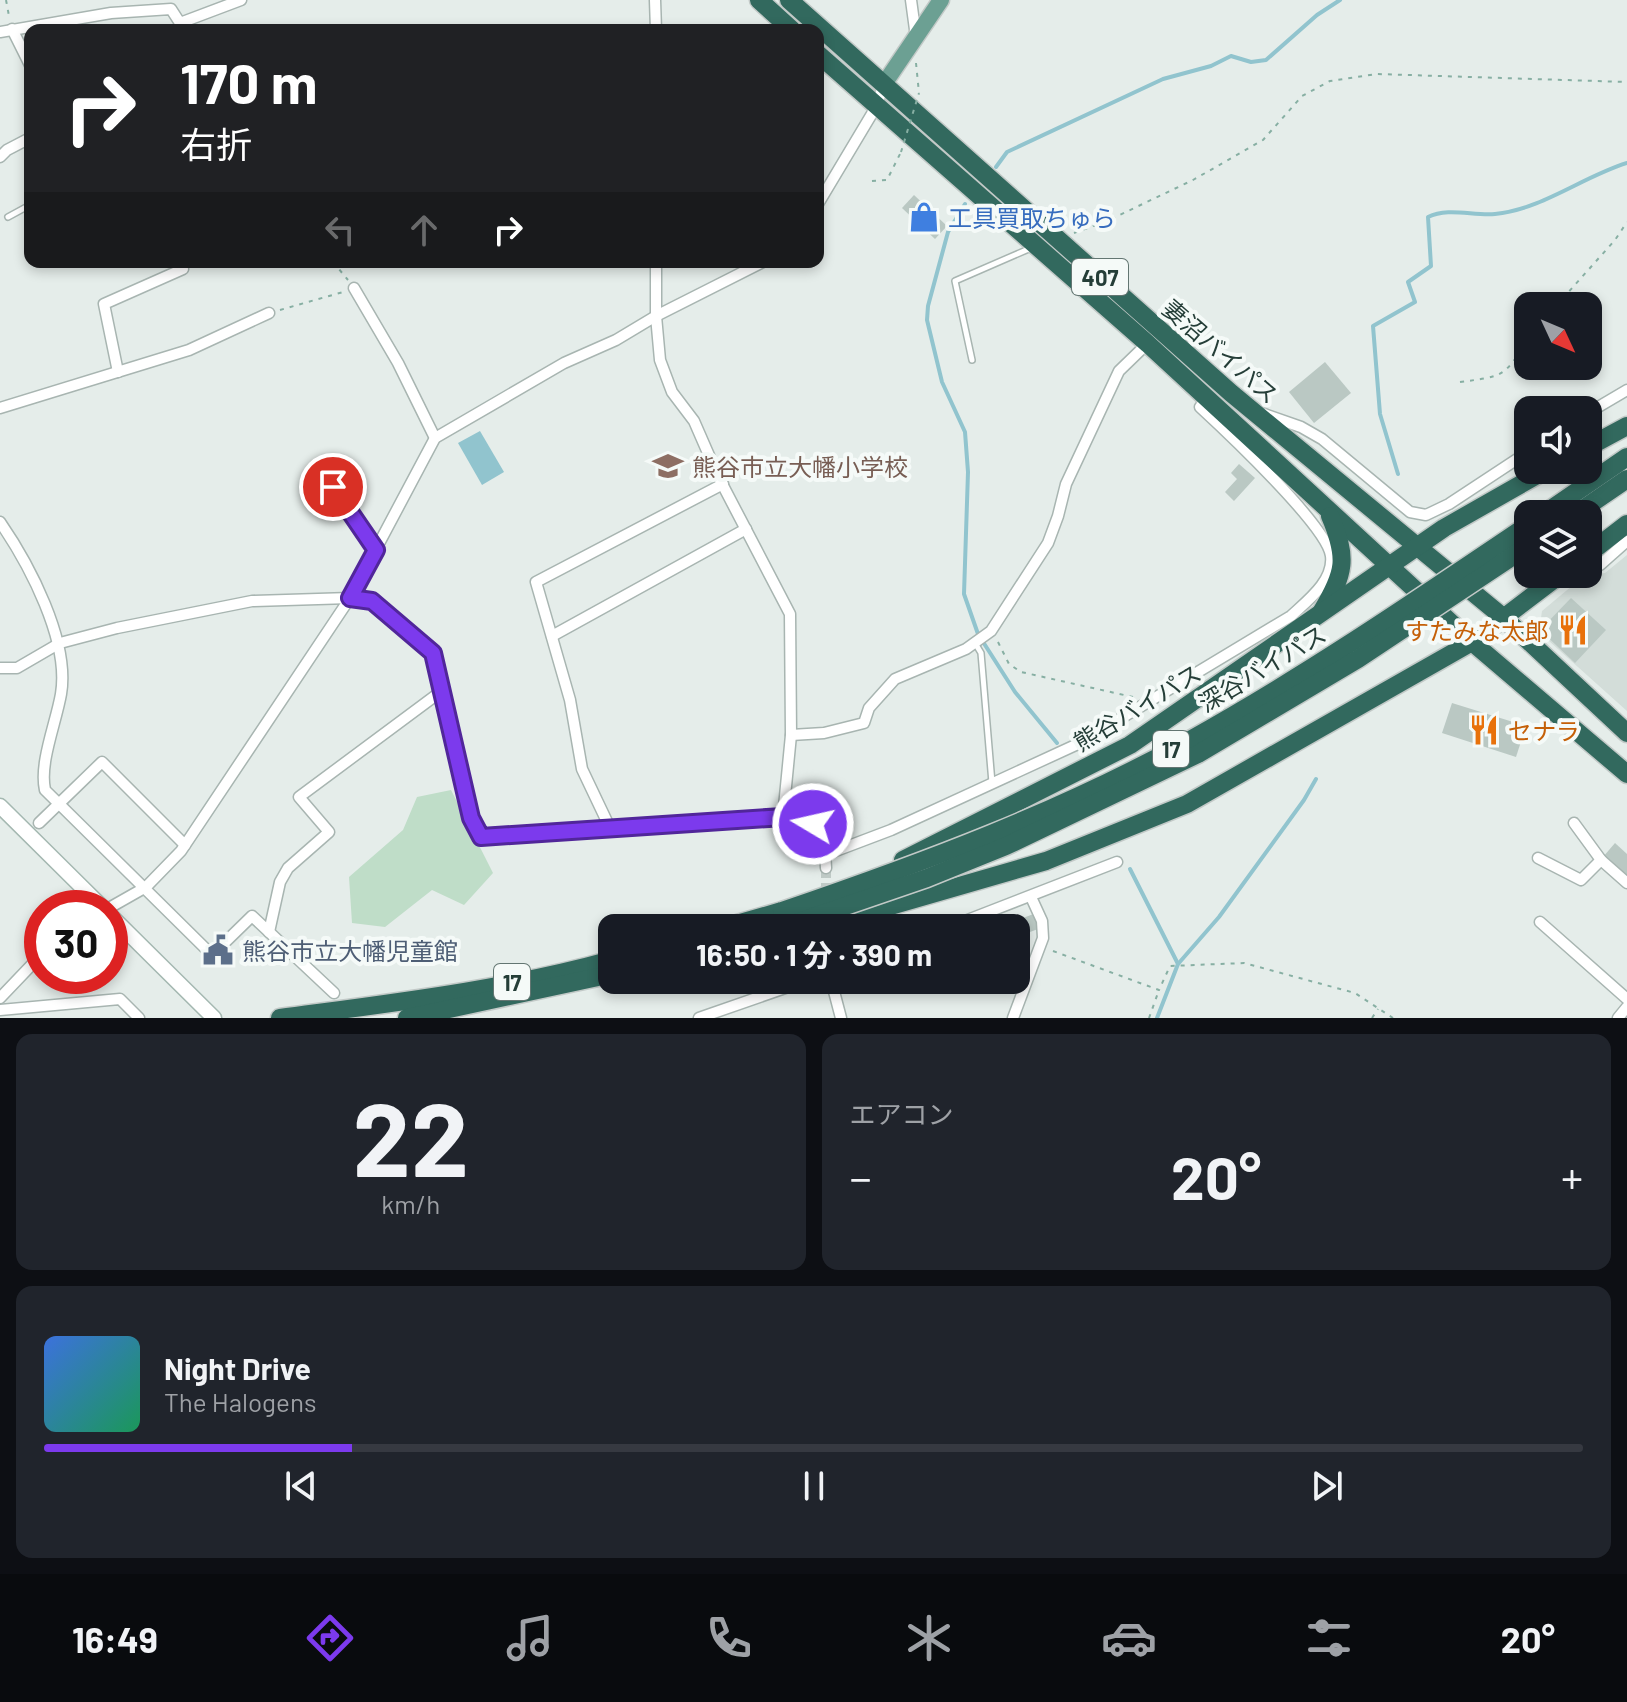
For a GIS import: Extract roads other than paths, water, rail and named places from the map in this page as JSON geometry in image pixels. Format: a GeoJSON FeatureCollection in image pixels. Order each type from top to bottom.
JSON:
{"type":"FeatureCollection","features":[{"type":"Feature","properties":{"kind":"highway"},"geometry":{"type":"LineString","coordinates":[[759,0],[785,24]]}},
{"type":"Feature","properties":{"kind":"highway","name":"妻沼バイパス"},"geometry":{"type":"LineString","coordinates":[[797,2],[820,24]]}},
{"type":"Feature","properties":{"kind":"highway","name":"妻沼バイパス"},"geometry":{"type":"LineString","coordinates":[[824,27],[1058,239],[1154,337],[1207,399],[1329,513],[1472,642],[1627,774]]}},
{"type":"Feature","properties":{"kind":"highway","name":"妻沼バイパス"},"geometry":{"type":"LineString","coordinates":[[824,59],[1035,246],[1251,409],[1504,618],[1627,733]]}},
{"type":"Feature","properties":{"kind":"highway"},"geometry":{"type":"LineString","coordinates":[[1602,439],[1627,426]]}},
{"type":"Feature","properties":{"kind":"highway"},"geometry":{"type":"LineString","coordinates":[[1564,500],[1627,457]]}},
{"type":"Feature","properties":{"kind":"highway"},"geometry":{"type":"LineString","coordinates":[[1596,500],[1627,479]]}},
{"type":"Feature","properties":{"kind":"highway","name":"熊谷バイパス"},"geometry":{"type":"LineString","coordinates":[[798,914],[1130,745],[1417,547],[1521,484]]}},
{"type":"Feature","properties":{"kind":"highway","name":"407"},"geometry":{"type":"LineString","coordinates":[[1319,617],[1342,573],[1343,554],[1329,513]]}},
{"type":"Feature","properties":{"kind":"highway"},"geometry":{"type":"LineString","coordinates":[[1602,545],[1627,524]]}},
{"type":"Feature","properties":{"kind":"highway","name":"深谷バイパス"},"geometry":{"type":"LineString","coordinates":[[802,914],[999,833],[1190,740],[1346,645],[1514,534]]}},
{"type":"Feature","properties":{"kind":"highway","name":"深谷バイパス"},"geometry":{"type":"LineString","coordinates":[[809,914],[927,878],[1006,846],[1198,754],[1358,659],[1514,555]]}},
{"type":"Feature","properties":{"kind":"highway","name":"17"},"geometry":{"type":"LineString","coordinates":[[862,914],[1046,861],[1187,804],[1472,642],[1543,588]]}},
{"type":"Feature","properties":{"kind":"highway","name":"17"},"geometry":{"type":"LineString","coordinates":[[411,1012],[598,964]]}},
{"type":"Feature","properties":{"kind":"highway","name":"17"},"geometry":{"type":"LineString","coordinates":[[280,1018],[411,1012],[598,977]]}},
{"type":"Feature","properties":{"kind":"main road"},"geometry":{"type":"LineString","coordinates":[[884,84],[941,0]]}},
{"type":"Feature","properties":{"kind":"street"},"geometry":{"type":"LineString","coordinates":[[43,24],[111,13],[171,9],[180,23],[241,0]]}},
{"type":"Feature","properties":{"kind":"street"},"geometry":{"type":"LineString","coordinates":[[655,0],[656,24]]}},
{"type":"Feature","properties":{"kind":"street"},"geometry":{"type":"LineString","coordinates":[[911,0],[916,37]]}},
{"type":"Feature","properties":{"kind":"street"},"geometry":{"type":"LineString","coordinates":[[0,32],[24,27]]}},
{"type":"Feature","properties":{"kind":"street"},"geometry":{"type":"LineString","coordinates":[[12,29],[24,53]]}},
{"type":"Feature","properties":{"kind":"street"},"geometry":{"type":"LineString","coordinates":[[824,194],[876,107],[884,84]]}},
{"type":"Feature","properties":{"kind":"street"},"geometry":{"type":"LineString","coordinates":[[0,157],[24,141]]}},
{"type":"Feature","properties":{"kind":"street"},"geometry":{"type":"LineString","coordinates":[[656,268],[660,360],[672,392],[694,421],[790,614],[791,735],[783,817]]}},
{"type":"Feature","properties":{"kind":"street"},"geometry":{"type":"LineString","coordinates":[[128,896],[146,887],[185,845],[350,598],[435,438],[523,385],[616,340],[751,268]]}},
{"type":"Feature","properties":{"kind":"street"},"geometry":{"type":"LineString","coordinates":[[118,372],[104,304],[183,269]]}},
{"type":"Feature","properties":{"kind":"street"},"geometry":{"type":"LineString","coordinates":[[354,288],[398,363],[435,438]]}},
{"type":"Feature","properties":{"kind":"street"},"geometry":{"type":"LineString","coordinates":[[0,408],[189,350],[269,313]]}},
{"type":"Feature","properties":{"kind":"street"},"geometry":{"type":"LineString","coordinates":[[791,735],[824,733],[864,723],[869,708],[895,679],[990,632],[1048,543],[1066,484],[1119,371],[1154,337]]}},
{"type":"Feature","properties":{"kind":"street"},"geometry":{"type":"LineString","coordinates":[[1602,405],[1627,390]]}},
{"type":"Feature","properties":{"kind":"street"},"geometry":{"type":"LineString","coordinates":[[825,855],[891,830],[1080,743],[1291,616],[1317,592],[1329,573],[1331,554],[1271,476],[1200,407],[1207,399]]}},
{"type":"Feature","properties":{"kind":"street"},"geometry":{"type":"LineString","coordinates":[[1251,409],[1301,427],[1322,439],[1410,512],[1426,515],[1449,504],[1514,461]]}},
{"type":"Feature","properties":{"kind":"street"},"geometry":{"type":"LineString","coordinates":[[319,466],[376,550]]}},
{"type":"Feature","properties":{"kind":"street"},"geometry":{"type":"LineString","coordinates":[[611,830],[582,769],[570,700],[536,582],[723,484]]}},
{"type":"Feature","properties":{"kind":"street"},"geometry":{"type":"LineString","coordinates":[[0,522],[23,555],[60,643],[62,689],[42,774],[45,790],[212,955],[252,916],[334,993]]}},
{"type":"Feature","properties":{"kind":"street"},"geometry":{"type":"LineString","coordinates":[[552,636],[746,529]]}},
{"type":"Feature","properties":{"kind":"street"},"geometry":{"type":"LineString","coordinates":[[1602,563],[1627,541]]}},
{"type":"Feature","properties":{"kind":"street"},"geometry":{"type":"LineString","coordinates":[[0,668],[17,668],[60,643],[117,628],[252,601],[350,598],[372,601],[433,653],[471,818],[481,837],[783,817],[813,824],[824,835],[826,868]]}},
{"type":"Feature","properties":{"kind":"street"},"geometry":{"type":"LineString","coordinates":[[269,932],[280,882],[288,868],[329,832],[299,797],[443,690]]}},
{"type":"Feature","properties":{"kind":"street"},"geometry":{"type":"LineString","coordinates":[[39,823],[102,762],[185,845]]}},
{"type":"Feature","properties":{"kind":"street"},"geometry":{"type":"LineString","coordinates":[[0,806],[87,890]]}},
{"type":"Feature","properties":{"kind":"street"},"geometry":{"type":"LineString","coordinates":[[1574,823],[1601,860],[1627,883]]}},
{"type":"Feature","properties":{"kind":"street"},"geometry":{"type":"LineString","coordinates":[[1538,858],[1581,880],[1601,860]]}},
{"type":"Feature","properties":{"kind":"street"},"geometry":{"type":"LineString","coordinates":[[985,914],[1117,862]]}},
{"type":"Feature","properties":{"kind":"street"},"geometry":{"type":"LineString","coordinates":[[1013,1018],[1043,938],[1042,921],[1031,897]]}},
{"type":"Feature","properties":{"kind":"street"},"geometry":{"type":"LineString","coordinates":[[1540,922],[1627,999]]}},
{"type":"Feature","properties":{"kind":"street"},"geometry":{"type":"LineString","coordinates":[[128,933],[214,1018]]}},
{"type":"Feature","properties":{"kind":"street"},"geometry":{"type":"LineString","coordinates":[[0,998],[24,973]]}},
{"type":"Feature","properties":{"kind":"street"},"geometry":{"type":"LineString","coordinates":[[699,1018],[768,994]]}},
{"type":"Feature","properties":{"kind":"street"},"geometry":{"type":"LineString","coordinates":[[835,994],[841,1018]]}},
{"type":"Feature","properties":{"kind":"street"},"geometry":{"type":"LineString","coordinates":[[0,1010],[120,999],[139,1018]]}},
{"type":"Feature","properties":{"kind":"street"},"geometry":{"type":"LineString","coordinates":[[1618,1018],[1627,1007]]}},
{"type":"Feature","properties":{"kind":"lane"},"geometry":{"type":"LineString","coordinates":[[8,217],[24,208]]}},
{"type":"Feature","properties":{"kind":"lane"},"geometry":{"type":"LineString","coordinates":[[972,360],[955,281],[1035,246]]}},
{"type":"Feature","properties":{"kind":"lane"},"geometry":{"type":"LineString","coordinates":[[975,642],[981,653],[992,784]]}},
{"type":"Feature","properties":{"kind":"water"},"geometry":{"type":"Polygon","coordinates":[[[480,431],[504,472],[482,485],[458,443],[480,431]]]}},
{"type":"Feature","properties":{"kind":"waterway"},"geometry":{"type":"LineString","coordinates":[[996,167],[1007,152],[1163,79],[1211,66],[1231,56],[1251,62],[1266,60],[1317,15],[1340,0]]}},
{"type":"Feature","properties":{"kind":"waterway"},"geometry":{"type":"LineString","coordinates":[[1398,474],[1380,414],[1373,326],[1415,302],[1408,282],[1431,266],[1428,217],[1444,213],[1495,214],[1513,211],[1627,163]]}},
{"type":"Feature","properties":{"kind":"waterway"},"geometry":{"type":"LineString","coordinates":[[965,204],[948,232],[927,320],[942,382],[965,432],[968,472],[964,594],[978,634],[1015,692],[1057,743]]}},
{"type":"Feature","properties":{"kind":"waterway"},"geometry":{"type":"LineString","coordinates":[[1157,1018],[1178,964],[1219,917],[1316,779]]}},
{"type":"Feature","properties":{"kind":"waterway"},"geometry":{"type":"LineString","coordinates":[[1130,869],[1178,964]]}},
{"type":"Feature","properties":{"kind":"tunnel"},"geometry":{"type":"LineString","coordinates":[[826,868],[826,898]]}},
{"type":"Feature","properties":{"kind":"place","name":"工具買取ちゅら"},"geometry":{"type":"Point","coordinates":[924,217]}},
{"type":"Feature","properties":{"kind":"place","name":"熊谷市立大幡小学校"},"geometry":{"type":"Point","coordinates":[668,466]}},
{"type":"Feature","properties":{"kind":"place","name":"すたみな太郎"},"geometry":{"type":"Point","coordinates":[1573,630]}},
{"type":"Feature","properties":{"kind":"place","name":"セナラ"},"geometry":{"type":"Point","coordinates":[1484,730]}},
{"type":"Feature","properties":{"kind":"place","name":"熊谷市立大幡児童館"},"geometry":{"type":"Point","coordinates":[218,950]}}]}
